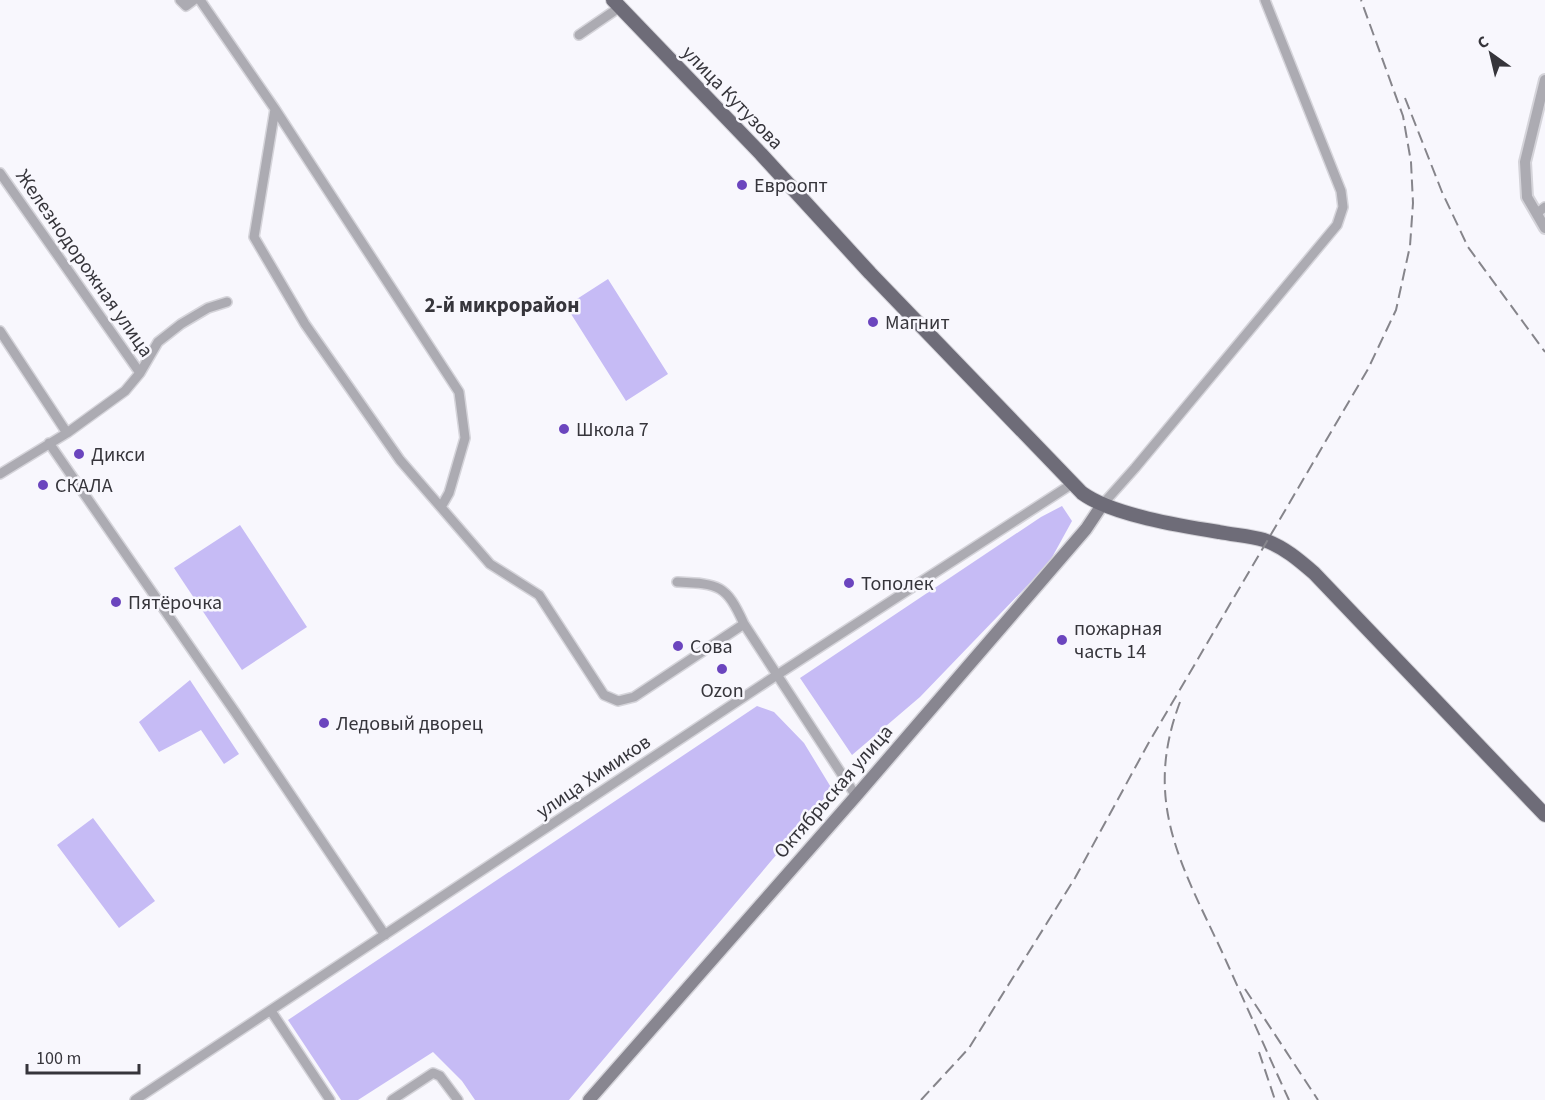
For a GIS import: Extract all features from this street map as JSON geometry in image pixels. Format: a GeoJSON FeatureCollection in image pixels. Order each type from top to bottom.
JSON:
{"type":"FeatureCollection","features":[{"type":"Feature","properties":{"kind":"main road","name":"улица Кутузова"},"geometry":{"type":"LineString","coordinates":[[617,3],[761,154],[870,273],[1088,498],[1102,505],[1154,519],[1260,539],[1292,554],[1314,573],[1545,815]]}},
{"type":"Feature","properties":{"kind":"main road","name":"Октябрьская улица"},"geometry":{"type":"LineString","coordinates":[[596,1097],[1086,529],[1102,505]]}},
{"type":"Feature","properties":{"kind":"street"},"geometry":{"type":"LineString","coordinates":[[180,0],[186,6],[194,0]]}},
{"type":"Feature","properties":{"kind":"street"},"geometry":{"type":"LineString","coordinates":[[200,0],[275,109],[459,392],[465,438],[449,493],[441,507]]}},
{"type":"Feature","properties":{"kind":"street"},"geometry":{"type":"LineString","coordinates":[[1102,505],[1337,225],[1343,207],[1341,191],[1265,0]]}},
{"type":"Feature","properties":{"kind":"street"},"geometry":{"type":"LineString","coordinates":[[579,35],[617,3]]}},
{"type":"Feature","properties":{"kind":"street"},"geometry":{"type":"LineString","coordinates":[[1545,80],[1525,162],[1527,197],[1541,210],[1545,228]]}},
{"type":"Feature","properties":{"kind":"street"},"geometry":{"type":"LineString","coordinates":[[275,109],[254,237],[305,324],[400,460],[490,564],[539,595],[604,695],[618,701],[634,697],[744,624]]}},
{"type":"Feature","properties":{"kind":"street","name":"Железнодорожная улица"},"geometry":{"type":"LineString","coordinates":[[0,173],[140,374]]}},
{"type":"Feature","properties":{"kind":"street"},"geometry":{"type":"LineString","coordinates":[[0,474],[67,433],[125,391],[140,374],[158,342],[181,324],[208,308],[227,302]]}},
{"type":"Feature","properties":{"kind":"street"},"geometry":{"type":"LineString","coordinates":[[0,331],[67,433]]}},
{"type":"Feature","properties":{"kind":"street"},"geometry":{"type":"LineString","coordinates":[[49,443],[235,712],[385,935]]}},
{"type":"Feature","properties":{"kind":"street","name":"улица Химиков"},"geometry":{"type":"LineString","coordinates":[[135,1100],[777,675],[1072,484]]}},
{"type":"Feature","properties":{"kind":"street"},"geometry":{"type":"LineString","coordinates":[[677,582],[708,584],[725,591],[856,796]]}},
{"type":"Feature","properties":{"kind":"street"},"geometry":{"type":"LineString","coordinates":[[272,1011],[330,1100]]}},
{"type":"Feature","properties":{"kind":"street"},"geometry":{"type":"LineString","coordinates":[[392,1100],[433,1073],[440,1076],[458,1100]]}},
{"type":"Feature","properties":{"kind":"shaded area"},"geometry":{"type":"Polygon","coordinates":[[[608,279],[668,374],[626,401],[566,306],[608,279]]]}},
{"type":"Feature","properties":{"kind":"shaded area"},"geometry":{"type":"Polygon","coordinates":[[[1062,506],[1072,521],[1050,561],[920,697],[852,755],[800,678],[1041,517],[1062,506]]]}},
{"type":"Feature","properties":{"kind":"shaded area"},"geometry":{"type":"Polygon","coordinates":[[[240,525],[307,627],[242,670],[174,568],[240,525]]]}},
{"type":"Feature","properties":{"kind":"shaded area"},"geometry":{"type":"Polygon","coordinates":[[[190,680],[239,754],[224,764],[201,730],[159,752],[139,722],[190,680]]]}},
{"type":"Feature","properties":{"kind":"shaded area"},"geometry":{"type":"Polygon","coordinates":[[[757,706],[774,712],[804,743],[832,789],[569,1100],[475,1100],[462,1081],[433,1052],[358,1100],[341,1100],[288,1020],[757,706]]]}},
{"type":"Feature","properties":{"kind":"shaded area"},"geometry":{"type":"Polygon","coordinates":[[[93,818],[155,901],[119,928],[57,845],[93,818]]]}},
{"type":"Feature","properties":{"kind":"railway"},"geometry":{"type":"LineString","coordinates":[[921,1100],[969,1048],[1075,878],[1148,744],[1368,369],[1396,310],[1410,246],[1413,203],[1411,162],[1403,116],[1361,0]]}},
{"type":"Feature","properties":{"kind":"railway"},"geometry":{"type":"LineString","coordinates":[[1405,98],[1442,192],[1468,247],[1545,352]]}},
{"type":"Feature","properties":{"kind":"railway"},"geometry":{"type":"LineString","coordinates":[[1180,702],[1169,738],[1165,771],[1166,802],[1172,832],[1181,862],[1194,892],[1289,1100]]}},
{"type":"Feature","properties":{"kind":"railway"},"geometry":{"type":"LineString","coordinates":[[1245,989],[1318,1100]]}},
{"type":"Feature","properties":{"kind":"railway"},"geometry":{"type":"LineString","coordinates":[[1259,1052],[1275,1100]]}},
{"type":"Feature","properties":{"kind":"place","name":"Евроопт"},"geometry":{"type":"Point","coordinates":[742,185]}},
{"type":"Feature","properties":{"kind":"place","name":"Магнит"},"geometry":{"type":"Point","coordinates":[873,322]}},
{"type":"Feature","properties":{"kind":"place","name":"Школа 7"},"geometry":{"type":"Point","coordinates":[564,429]}},
{"type":"Feature","properties":{"kind":"place","name":"Дикси"},"geometry":{"type":"Point","coordinates":[79,454]}},
{"type":"Feature","properties":{"kind":"place","name":"СКАЛА"},"geometry":{"type":"Point","coordinates":[43,485]}},
{"type":"Feature","properties":{"kind":"place","name":"Тополек"},"geometry":{"type":"Point","coordinates":[849,583]}},
{"type":"Feature","properties":{"kind":"place","name":"Пятёрочка"},"geometry":{"type":"Point","coordinates":[116,602]}},
{"type":"Feature","properties":{"kind":"place","name":"пожарная часть 14"},"geometry":{"type":"Point","coordinates":[1062,640]}},
{"type":"Feature","properties":{"kind":"place","name":"Сова"},"geometry":{"type":"Point","coordinates":[678,646]}},
{"type":"Feature","properties":{"kind":"place","name":"Ozon"},"geometry":{"type":"Point","coordinates":[722,669]}},
{"type":"Feature","properties":{"kind":"place","name":"Ледовый дворец"},"geometry":{"type":"Point","coordinates":[324,723]}},
{"type":"Feature","properties":{"kind":"district","name":"2-й микрорайон"},"geometry":{"type":"Point","coordinates":[502,305]}}]}
